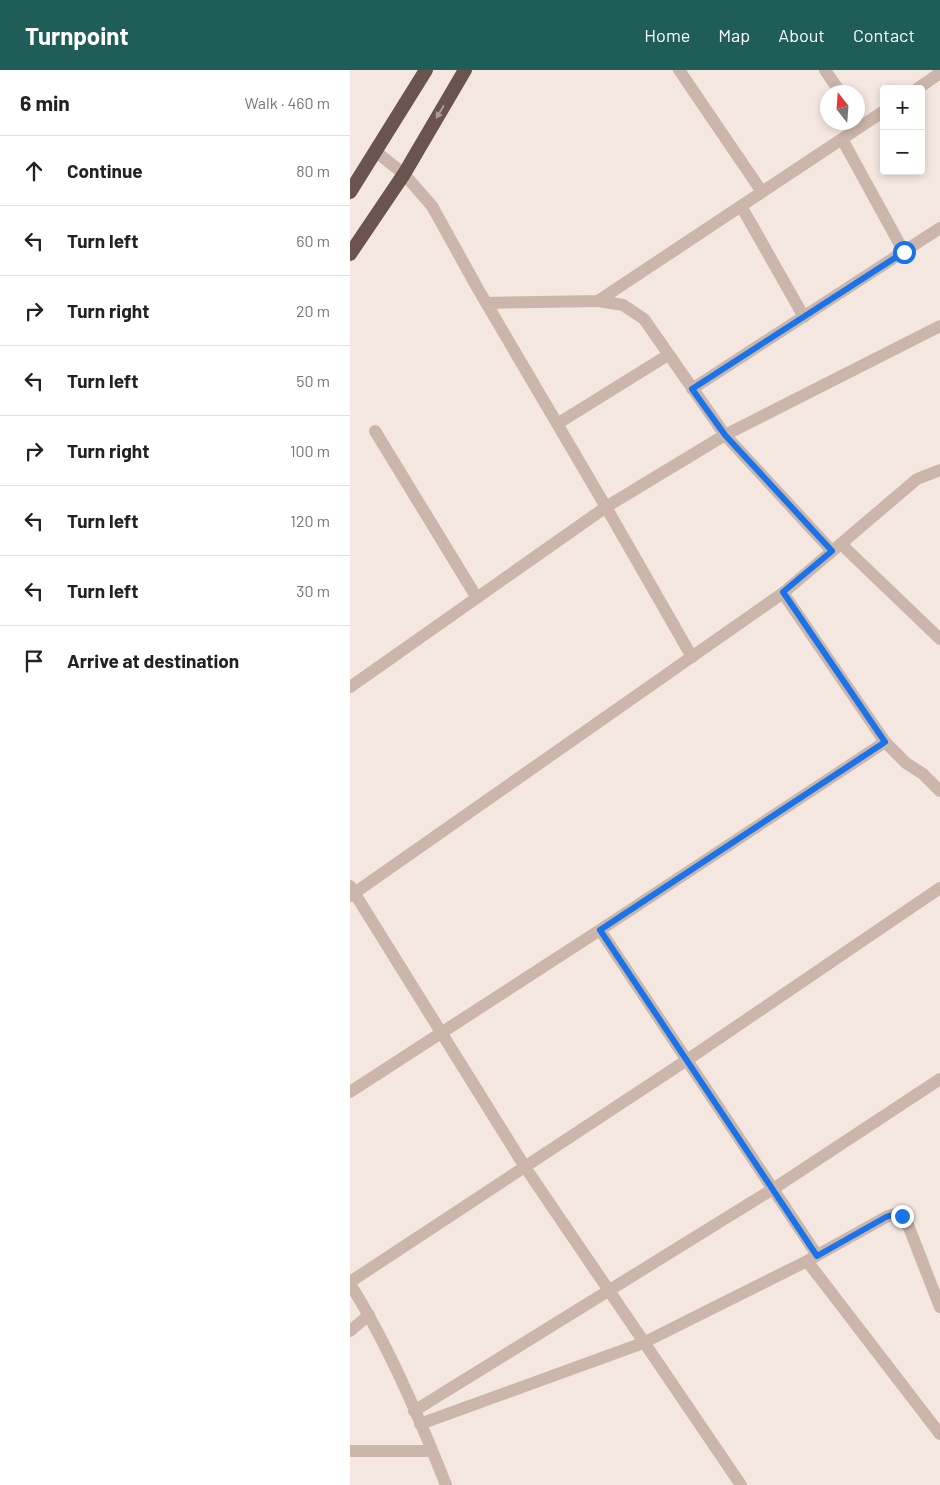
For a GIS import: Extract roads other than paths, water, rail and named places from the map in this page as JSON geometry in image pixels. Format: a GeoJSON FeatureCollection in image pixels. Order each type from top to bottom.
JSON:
{"type":"FeatureCollection","features":[{"type":"Feature","properties":{"kind":"highway"},"geometry":{"type":"LineString","coordinates":[[350,192],[426,70]]}},
{"type":"Feature","properties":{"kind":"highway"},"geometry":{"type":"LineString","coordinates":[[350,254],[404,174],[465,70]]}},
{"type":"Feature","properties":{"kind":"street"},"geometry":{"type":"LineString","coordinates":[[679,70],[762,192]]}},
{"type":"Feature","properties":{"kind":"street"},"geometry":{"type":"LineString","coordinates":[[825,70],[835,85]]}},
{"type":"Feature","properties":{"kind":"street"},"geometry":{"type":"LineString","coordinates":[[923,85],[940,74]]}},
{"type":"Feature","properties":{"kind":"street"},"geometry":{"type":"LineString","coordinates":[[865,120],[880,113]]}},
{"type":"Feature","properties":{"kind":"street"},"geometry":{"type":"LineString","coordinates":[[598,301],[842,139],[852,130]]}},
{"type":"Feature","properties":{"kind":"street"},"geometry":{"type":"LineString","coordinates":[[842,139],[904,252]]}},
{"type":"Feature","properties":{"kind":"street"},"geometry":{"type":"LineString","coordinates":[[375,151],[404,174],[432,206],[486,303],[692,656]]}},
{"type":"Feature","properties":{"kind":"street"},"geometry":{"type":"LineString","coordinates":[[741,206],[804,317]]}},
{"type":"Feature","properties":{"kind":"street"},"geometry":{"type":"LineString","coordinates":[[692,389],[940,228]]}},
{"type":"Feature","properties":{"kind":"street"},"geometry":{"type":"LineString","coordinates":[[486,303],[598,301],[623,305],[644,319],[725,435],[836,547],[940,639]]}},
{"type":"Feature","properties":{"kind":"street"},"geometry":{"type":"LineString","coordinates":[[350,687],[606,507],[725,435],[940,326]]}},
{"type":"Feature","properties":{"kind":"street"},"geometry":{"type":"LineString","coordinates":[[557,424],[668,355]]}},
{"type":"Feature","properties":{"kind":"street"},"geometry":{"type":"LineString","coordinates":[[375,431],[477,598]]}},
{"type":"Feature","properties":{"kind":"street"},"geometry":{"type":"LineString","coordinates":[[741,1485],[525,1167],[352,891],[783,592],[917,479],[940,470]]}},
{"type":"Feature","properties":{"kind":"street"},"geometry":{"type":"LineString","coordinates":[[783,592],[885,742],[906,763],[923,774],[940,790]]}},
{"type":"Feature","properties":{"kind":"street"},"geometry":{"type":"LineString","coordinates":[[350,1092],[885,742]]}},
{"type":"Feature","properties":{"kind":"street"},"geometry":{"type":"LineString","coordinates":[[446,1485],[369,1314],[350,1283],[687,1060],[940,888]]}},
{"type":"Feature","properties":{"kind":"street"},"geometry":{"type":"LineString","coordinates":[[600,930],[773,1190],[812,1258],[940,1434]]}},
{"type":"Feature","properties":{"kind":"street"},"geometry":{"type":"LineString","coordinates":[[414,1411],[773,1190],[940,1079]]}},
{"type":"Feature","properties":{"kind":"street"},"geometry":{"type":"LineString","coordinates":[[420,1424],[643,1343],[895,1214],[902,1216],[908,1225],[940,1307]]}},
{"type":"Feature","properties":{"kind":"street"},"geometry":{"type":"LineString","coordinates":[[350,1331],[369,1314]]}},
{"type":"Feature","properties":{"kind":"street"},"geometry":{"type":"LineString","coordinates":[[350,1451],[432,1451]]}}]}
